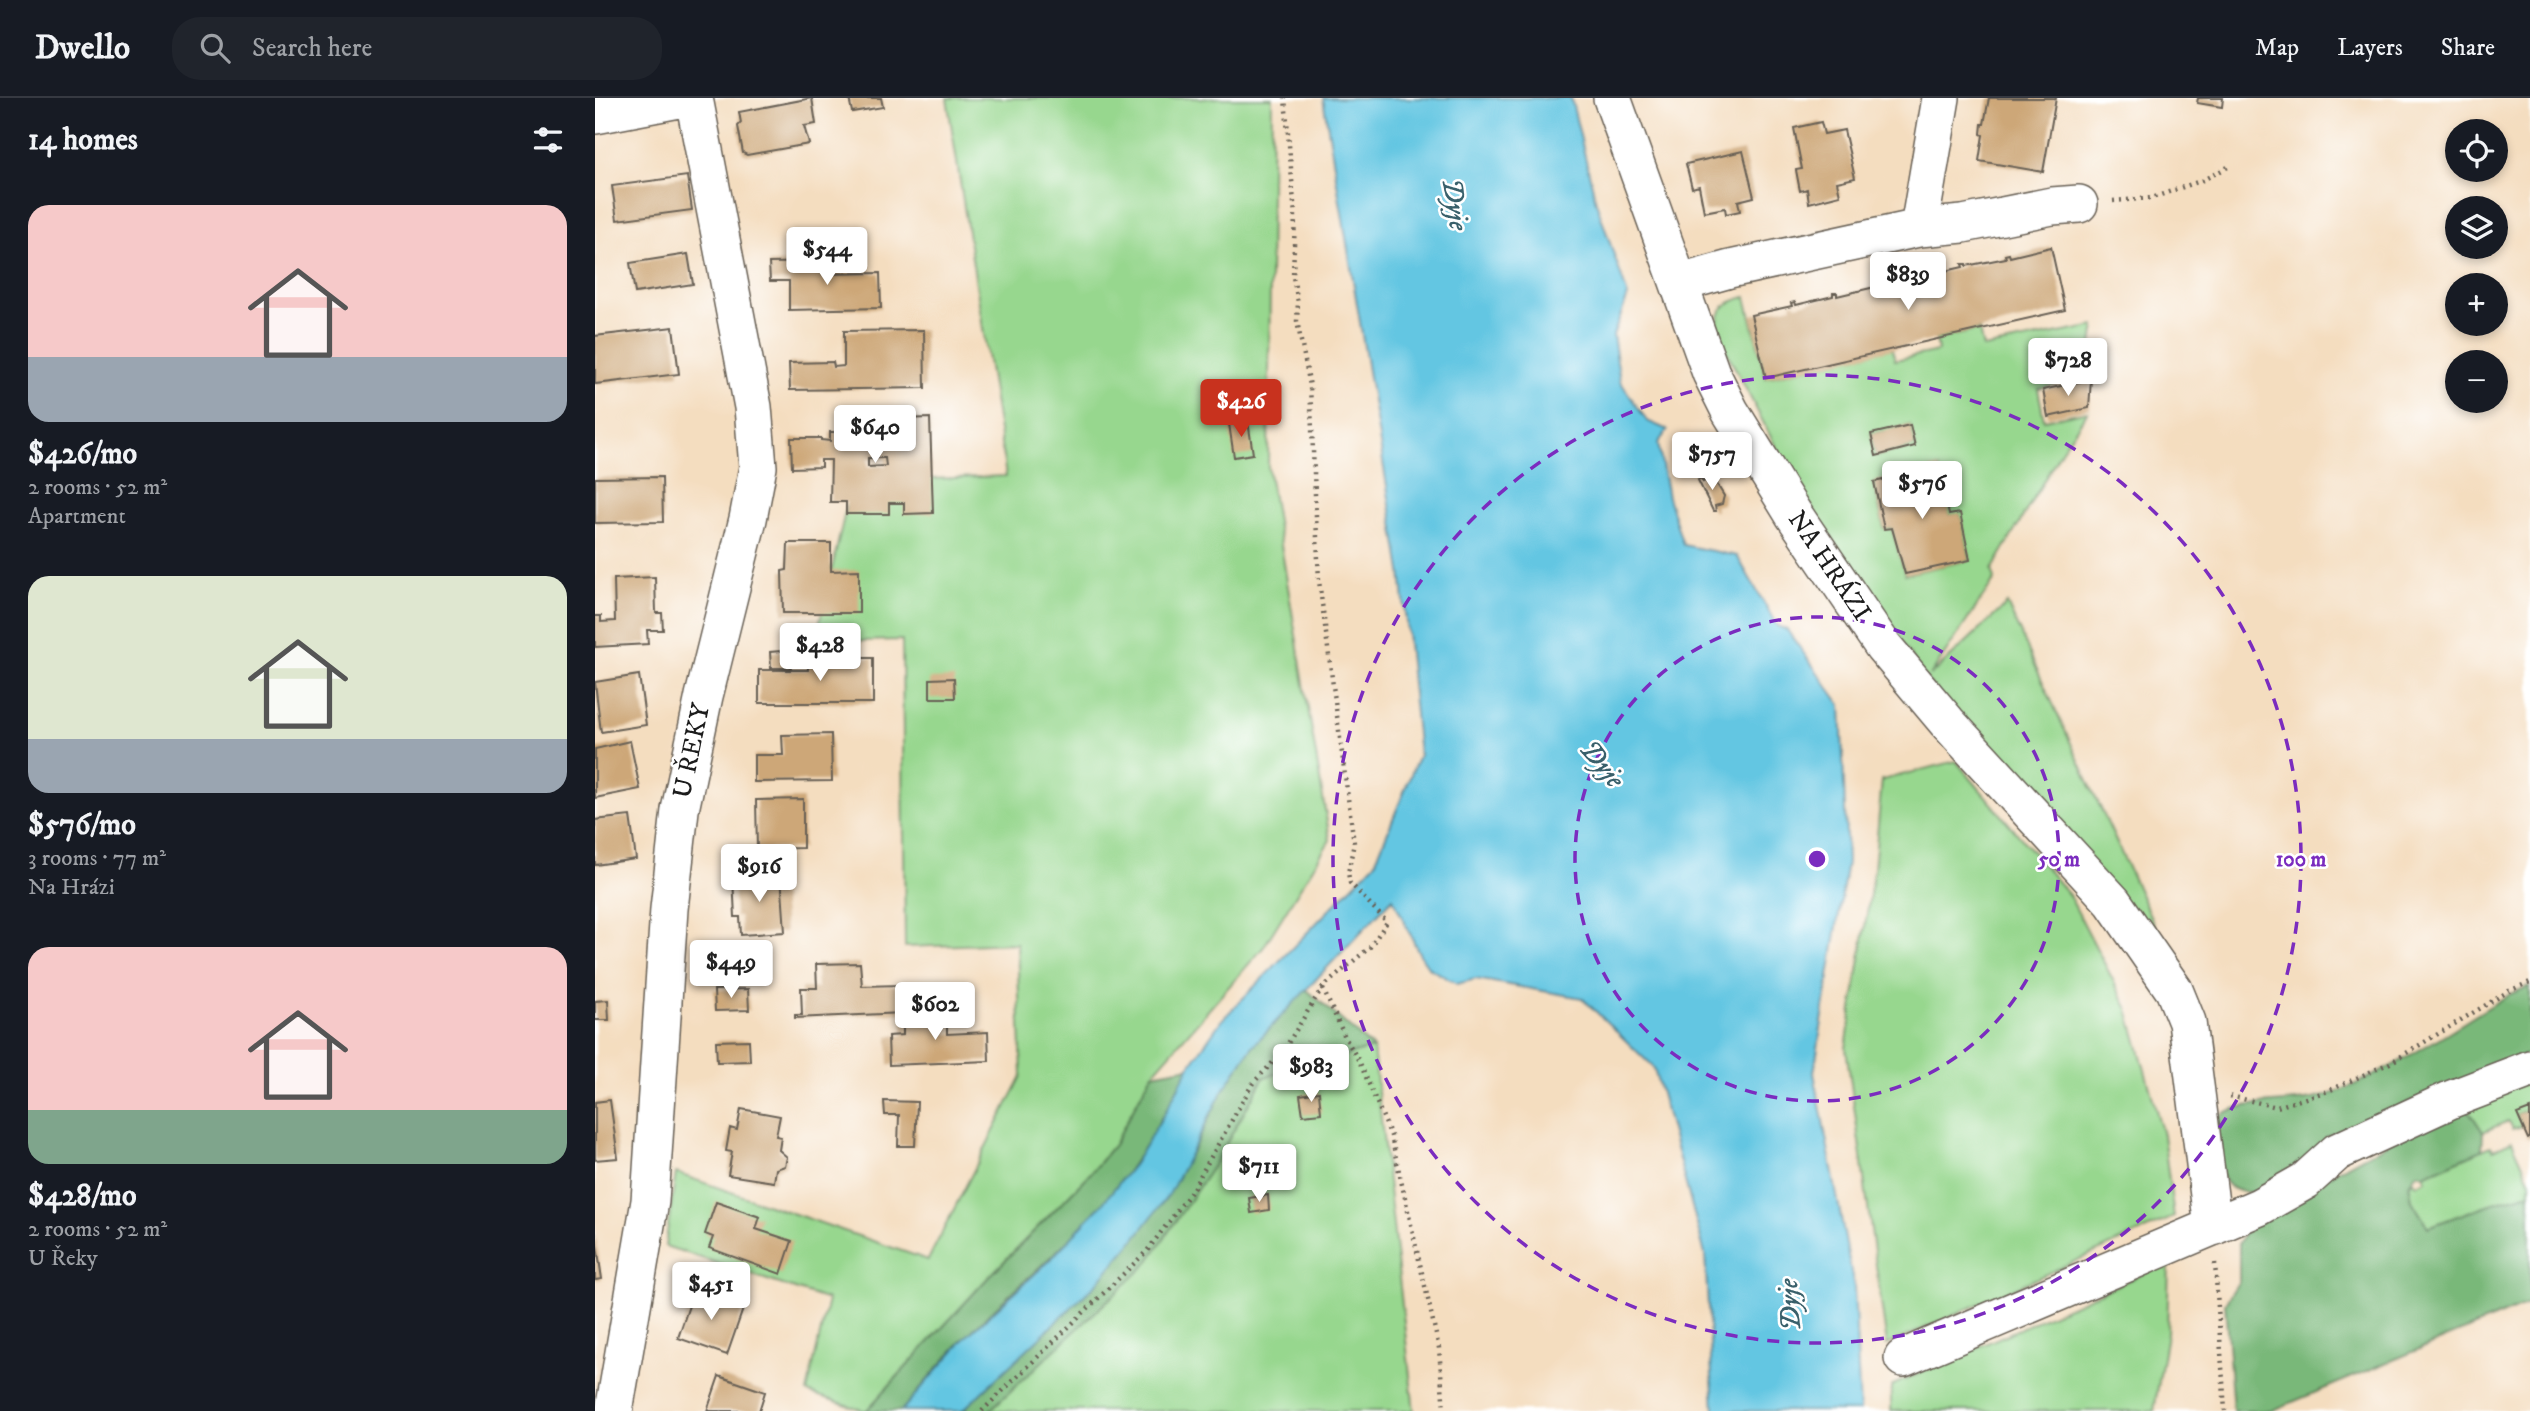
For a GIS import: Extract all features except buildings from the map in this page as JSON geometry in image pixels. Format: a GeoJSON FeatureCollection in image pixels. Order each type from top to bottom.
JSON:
{"type":"FeatureCollection","features":[{"type":"Feature","properties":{"kind":"street"},"geometry":{"type":"LineString","coordinates":[[595,115],[684,98]]}},
{"type":"Feature","properties":{"kind":"street","name":"U ŘEKY"},"geometry":{"type":"LineString","coordinates":[[614,1411],[650,1201],[669,909],[680,810],[758,467],[753,407],[694,98]]}},
{"type":"Feature","properties":{"kind":"street","name":"NA HRÁZI"},"geometry":{"type":"LineString","coordinates":[[1612,98],[1696,337],[1730,411],[1794,515],[1883,646],[1947,722],[2113,902],[2174,990],[2187,1022],[2213,1227]]}},
{"type":"Feature","properties":{"kind":"street"},"geometry":{"type":"LineString","coordinates":[[1919,228],[1941,98]]}},
{"type":"Feature","properties":{"kind":"street"},"geometry":{"type":"LineString","coordinates":[[1679,283],[1730,269],[1919,228],[1963,224],[2052,206],[2079,204]]}},
{"type":"Feature","properties":{"kind":"street"},"geometry":{"type":"LineString","coordinates":[[1903,1358],[2213,1227],[2282,1195],[2305,1181],[2337,1152],[2452,1099],[2530,1069]]}},
{"type":"Feature","properties":{"kind":"path"},"geometry":{"type":"LineString","coordinates":[[982,1411],[1147,1251],[1191,1192],[1253,1083],[1282,1053],[1322,988],[1370,947],[1387,922],[1350,883],[1348,873],[1354,843],[1319,581],[1310,386],[1297,321],[1298,302],[1293,277],[1294,215],[1285,98]]}},
{"type":"Feature","properties":{"kind":"path"},"geometry":{"type":"LineString","coordinates":[[2079,204],[2153,198],[2228,167]]}},
{"type":"Feature","properties":{"kind":"path"},"geometry":{"type":"LineString","coordinates":[[2197,1092],[2277,1107],[2328,1091],[2390,1063],[2509,991],[2530,982]]}},
{"type":"Feature","properties":{"kind":"path"},"geometry":{"type":"LineString","coordinates":[[1322,988],[1360,1063],[1391,1136],[1439,1348],[1444,1411]]}},
{"type":"Feature","properties":{"kind":"path"},"geometry":{"type":"LineString","coordinates":[[2213,1227],[2225,1411]]}},
{"type":"Feature","properties":{"kind":"green space"},"geometry":{"type":"Polygon","coordinates":[[[947,98],[1272,98],[1268,467],[1330,840],[1263,948],[1152,1074],[1114,1145],[1088,1176],[985,1281],[866,1411],[807,1392],[828,1300],[665,1246],[676,1173],[928,1260],[1022,1076],[1017,943],[905,947],[902,640],[815,642],[852,482],[1006,476],[947,98]]]}},
{"type":"Feature","properties":{"kind":"green space"},"geometry":{"type":"Polygon","coordinates":[[[1746,297],[1766,378],[1892,348],[1895,360],[1938,351],[1936,339],[1979,330],[1983,348],[2095,326],[2087,376],[2038,389],[2044,420],[2088,411],[2061,451],[1992,570],[1995,579],[1930,676],[2007,604],[2181,983],[1927,680],[1792,478],[1717,333],[1721,312],[1728,304],[1746,297]],[[1910,425],[1871,434],[1876,456],[1915,446],[1910,425]],[[1939,468],[1874,482],[1884,529],[1892,528],[1905,574],[1970,560],[1960,514],[1949,515],[1939,468]]]}},
{"type":"Feature","properties":{"kind":"green space"},"geometry":{"type":"Polygon","coordinates":[[[1956,761],[2069,895],[2128,1009],[2163,1135],[2174,1217],[1887,1345],[1846,1048],[1874,869],[1882,780],[1956,761]]]}},
{"type":"Feature","properties":{"kind":"green space"},"geometry":{"type":"Polygon","coordinates":[[[2530,986],[2530,1053],[2326,1137],[2322,1153],[2254,1192],[2240,1191],[2229,1186],[2223,1178],[2217,1155],[2217,1117],[2257,1104],[2317,1098],[2353,1085],[2399,1062],[2510,994],[2530,986]]]}},
{"type":"Feature","properties":{"kind":"green space"},"geometry":{"type":"Polygon","coordinates":[[[1306,989],[1373,1048],[1264,1077],[1217,1160],[1146,1265],[989,1411],[962,1411],[1097,1283],[1193,1150],[1222,1092],[1252,1047],[1306,989]]]}},
{"type":"Feature","properties":{"kind":"green space"},"geometry":{"type":"Polygon","coordinates":[[[1373,1048],[1414,1411],[989,1411],[1111,1295],[1217,1160],[1264,1077],[1373,1048]]]}},
{"type":"Feature","properties":{"kind":"green space"},"geometry":{"type":"Polygon","coordinates":[[[1189,1067],[1138,1156],[1101,1206],[968,1335],[901,1411],[866,1411],[985,1281],[1088,1176],[1114,1145],[1152,1074],[1189,1067]]]}},
{"type":"Feature","properties":{"kind":"green space"},"geometry":{"type":"Polygon","coordinates":[[[2530,1081],[2530,1109],[2517,1114],[2522,1126],[2512,1129],[2508,1121],[2483,1132],[2463,1102],[2530,1081]]]}},
{"type":"Feature","properties":{"kind":"green space"},"geometry":{"type":"Polygon","coordinates":[[[2463,1102],[2483,1132],[2482,1150],[2424,1175],[2417,1173],[2409,1184],[2412,1201],[2428,1227],[2490,1204],[2530,1193],[2530,1303],[2271,1411],[2233,1411],[2225,1303],[2239,1281],[2239,1244],[2248,1224],[2322,1179],[2463,1102]]]}},
{"type":"Feature","properties":{"kind":"green space"},"geometry":{"type":"Polygon","coordinates":[[[2512,1141],[2530,1181],[2530,1193],[2490,1204],[2428,1227],[2412,1201],[2409,1184],[2426,1180],[2424,1175],[2491,1146],[2493,1150],[2512,1141]]]}},
{"type":"Feature","properties":{"kind":"green space"},"geometry":{"type":"Polygon","coordinates":[[[2169,1262],[2167,1334],[2154,1411],[1891,1411],[1891,1386],[2169,1262]]]}},
{"type":"Feature","properties":{"kind":"water","name":"Dyje"},"geometry":{"type":"Polygon","coordinates":[[[1323,98],[1571,98],[1596,202],[1628,296],[1613,335],[1620,381],[1647,421],[1668,430],[1658,443],[1668,497],[1683,545],[1737,556],[1777,626],[1787,630],[1841,705],[1847,862],[1814,1073],[1854,1287],[1860,1411],[1714,1411],[1705,1254],[1654,1068],[1582,998],[1476,979],[1457,984],[1429,968],[1393,898],[1252,1047],[1222,1092],[1170,1193],[1097,1283],[962,1411],[901,1411],[968,1335],[1049,1261],[1101,1205],[1134,1164],[1189,1067],[1221,1021],[1375,863],[1419,755],[1401,571],[1323,98]]]}}]}
